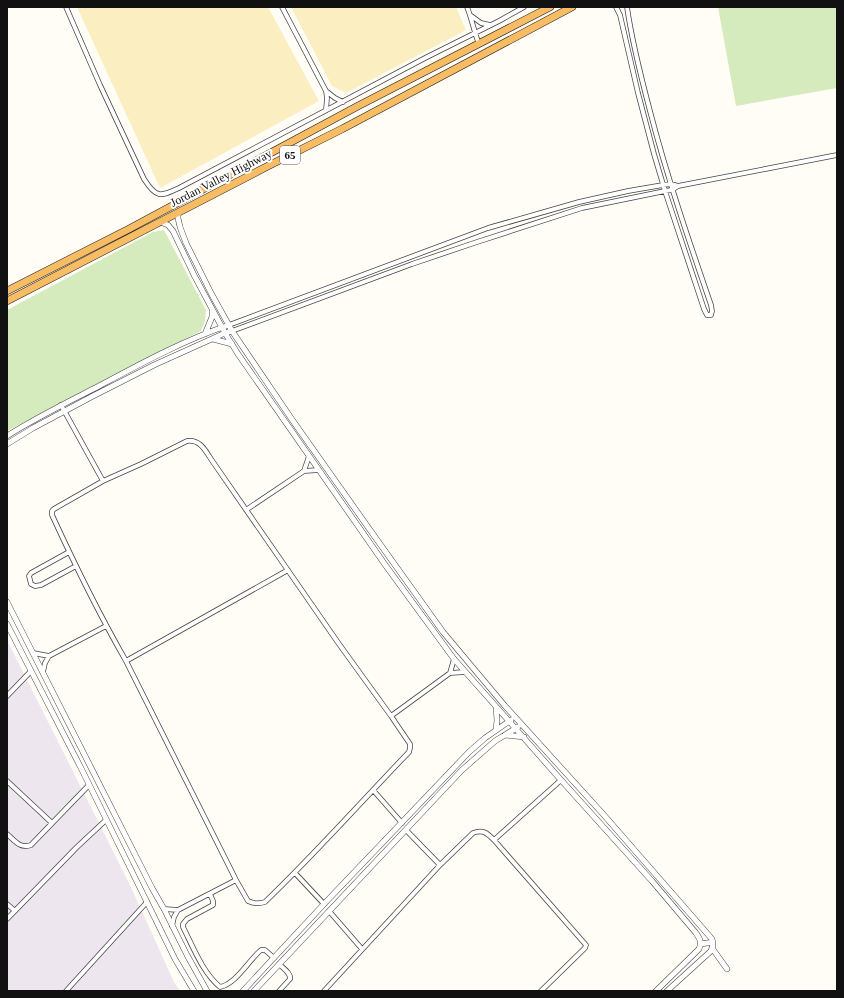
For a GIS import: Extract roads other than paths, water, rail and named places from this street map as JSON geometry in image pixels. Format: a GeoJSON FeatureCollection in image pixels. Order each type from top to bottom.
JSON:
{"type":"FeatureCollection","features":[{"type":"Feature","properties":{"kind":"highway","name":"Jordan Valley Highway"},"geometry":{"type":"LineString","coordinates":[[7,301],[358,106],[550,7]]}},
{"type":"Feature","properties":{"kind":"highway","name":"Jordan Valley Highway"},"geometry":{"type":"LineString","coordinates":[[7,291],[131,232],[160,222],[342,129],[572,7]]}},
{"type":"Feature","properties":{"kind":"street"},"geometry":{"type":"LineString","coordinates":[[66,7],[137,166],[150,189],[156,194],[164,194],[179,188],[524,7]]}},
{"type":"Feature","properties":{"kind":"street"},"geometry":{"type":"LineString","coordinates":[[282,7],[326,91],[326,110]]}},
{"type":"Feature","properties":{"kind":"street"},"geometry":{"type":"LineString","coordinates":[[466,7],[479,44]]}},
{"type":"Feature","properties":{"kind":"street"},"geometry":{"type":"LineString","coordinates":[[616,7],[620,15],[646,125],[663,185],[704,309],[707,315],[711,314],[711,305],[672,190],[644,87],[627,7]]}},
{"type":"Feature","properties":{"kind":"street"},"geometry":{"type":"LineString","coordinates":[[470,15],[481,24],[490,25]]}},
{"type":"Feature","properties":{"kind":"street"},"geometry":{"type":"LineString","coordinates":[[406,68],[412,79]]}},
{"type":"Feature","properties":{"kind":"street"},"geometry":{"type":"LineString","coordinates":[[326,91],[334,98],[342,102]]}},
{"type":"Feature","properties":{"kind":"street"},"geometry":{"type":"LineString","coordinates":[[7,444],[33,428],[154,365],[225,333],[474,242],[582,208],[672,190],[678,186],[837,154]]}},
{"type":"Feature","properties":{"kind":"street"},"geometry":{"type":"LineString","coordinates":[[7,436],[61,405],[148,360],[222,327],[488,228],[579,202],[628,191],[671,184],[678,186]]}},
{"type":"Feature","properties":{"kind":"street"},"geometry":{"type":"LineString","coordinates":[[178,212],[178,222],[184,238],[232,331],[293,421],[430,614],[515,717],[706,931],[712,939],[713,945],[727,969]]}},
{"type":"Feature","properties":{"kind":"street"},"geometry":{"type":"LineString","coordinates":[[160,222],[168,225],[173,231],[212,310],[232,344],[386,566],[454,659],[652,881],[691,927],[699,939],[701,944],[697,952],[656,991]]}},
{"type":"Feature","properties":{"kind":"street"},"geometry":{"type":"LineString","coordinates":[[205,334],[212,318],[212,310]]}},
{"type":"Feature","properties":{"kind":"street"},"geometry":{"type":"LineString","coordinates":[[213,339],[232,344]]}},
{"type":"Feature","properties":{"kind":"street"},"geometry":{"type":"LineString","coordinates":[[61,405],[103,480]]}},
{"type":"Feature","properties":{"kind":"street"},"geometry":{"type":"LineString","coordinates":[[187,441],[196,441],[200,444],[246,510],[409,741],[410,748],[409,752],[295,873],[265,902],[257,904],[248,901],[236,880],[126,661],[106,626],[52,515],[52,511],[103,480],[147,461],[187,441]]}},
{"type":"Feature","properties":{"kind":"street"},"geometry":{"type":"LineString","coordinates":[[304,471],[309,456]]}},
{"type":"Feature","properties":{"kind":"street"},"geometry":{"type":"LineString","coordinates":[[246,510],[304,471],[319,470]]}},
{"type":"Feature","properties":{"kind":"street"},"geometry":{"type":"LineString","coordinates":[[69,552],[31,573],[29,576],[31,584],[35,586],[41,585],[76,566]]}},
{"type":"Feature","properties":{"kind":"street"},"geometry":{"type":"LineString","coordinates":[[126,661],[288,570]]}},
{"type":"Feature","properties":{"kind":"street"},"geometry":{"type":"LineString","coordinates":[[7,602],[145,875],[207,991]]}},
{"type":"Feature","properties":{"kind":"street"},"geometry":{"type":"LineString","coordinates":[[7,624],[89,785],[175,960],[194,991]]}},
{"type":"Feature","properties":{"kind":"street"},"geometry":{"type":"LineString","coordinates":[[43,672],[45,663],[49,656],[106,626]]}},
{"type":"Feature","properties":{"kind":"street"},"geometry":{"type":"LineString","coordinates":[[33,653],[49,656]]}},
{"type":"Feature","properties":{"kind":"street"},"geometry":{"type":"LineString","coordinates":[[450,673],[454,659]]}},
{"type":"Feature","properties":{"kind":"street"},"geometry":{"type":"LineString","coordinates":[[7,696],[31,671]]}},
{"type":"Feature","properties":{"kind":"street"},"geometry":{"type":"LineString","coordinates":[[391,716],[450,673],[465,672]]}},
{"type":"Feature","properties":{"kind":"street"},"geometry":{"type":"LineString","coordinates":[[495,706],[497,720],[496,730]]}},
{"type":"Feature","properties":{"kind":"street"},"geometry":{"type":"LineString","coordinates":[[243,991],[469,752],[515,717]]}},
{"type":"Feature","properties":{"kind":"street"},"geometry":{"type":"LineString","coordinates":[[254,991],[462,770],[494,741],[522,724]]}},
{"type":"Feature","properties":{"kind":"street"},"geometry":{"type":"LineString","coordinates":[[67,742],[74,735]]}},
{"type":"Feature","properties":{"kind":"street"},"geometry":{"type":"LineString","coordinates":[[504,736],[524,738]]}},
{"type":"Feature","properties":{"kind":"street"},"geometry":{"type":"LineString","coordinates":[[494,840],[561,780]]}},
{"type":"Feature","properties":{"kind":"street"},"geometry":{"type":"LineString","coordinates":[[7,781],[52,823]]}},
{"type":"Feature","properties":{"kind":"street"},"geometry":{"type":"LineString","coordinates":[[7,834],[20,846],[31,845],[89,785]]}},
{"type":"Feature","properties":{"kind":"street"},"geometry":{"type":"LineString","coordinates":[[372,790],[402,823]]}},
{"type":"Feature","properties":{"kind":"street"},"geometry":{"type":"LineString","coordinates":[[7,919],[14,910],[77,847],[106,820]]}},
{"type":"Feature","properties":{"kind":"street"},"geometry":{"type":"LineString","coordinates":[[406,830],[440,865]]}},
{"type":"Feature","properties":{"kind":"street"},"geometry":{"type":"LineString","coordinates":[[324,991],[440,865],[473,833],[483,831],[494,840],[586,945],[585,948],[541,991]]}},
{"type":"Feature","properties":{"kind":"street"},"geometry":{"type":"LineString","coordinates":[[295,873],[324,904]]}},
{"type":"Feature","properties":{"kind":"street"},"geometry":{"type":"LineString","coordinates":[[164,909],[178,910],[236,880]]}},
{"type":"Feature","properties":{"kind":"street"},"geometry":{"type":"LineString","coordinates":[[210,894],[214,905],[187,919],[183,924],[183,927],[201,962],[215,983],[220,987],[225,986],[240,973],[261,950],[265,950],[274,958]]}},
{"type":"Feature","properties":{"kind":"street"},"geometry":{"type":"LineString","coordinates":[[66,991],[147,902]]}},
{"type":"Feature","properties":{"kind":"street"},"geometry":{"type":"LineString","coordinates":[[7,904],[14,910]]}},
{"type":"Feature","properties":{"kind":"street"},"geometry":{"type":"LineString","coordinates":[[172,926],[174,917],[178,910]]}},
{"type":"Feature","properties":{"kind":"street"},"geometry":{"type":"LineString","coordinates":[[329,911],[362,949]]}},
{"type":"Feature","properties":{"kind":"street"},"geometry":{"type":"LineString","coordinates":[[701,944],[713,945]]}},
{"type":"Feature","properties":{"kind":"street"},"geometry":{"type":"LineString","coordinates":[[667,991],[711,951],[713,945]]}},
{"type":"Feature","properties":{"kind":"street"},"geometry":{"type":"LineString","coordinates":[[278,991],[290,979],[289,974],[280,964]]}}]}
